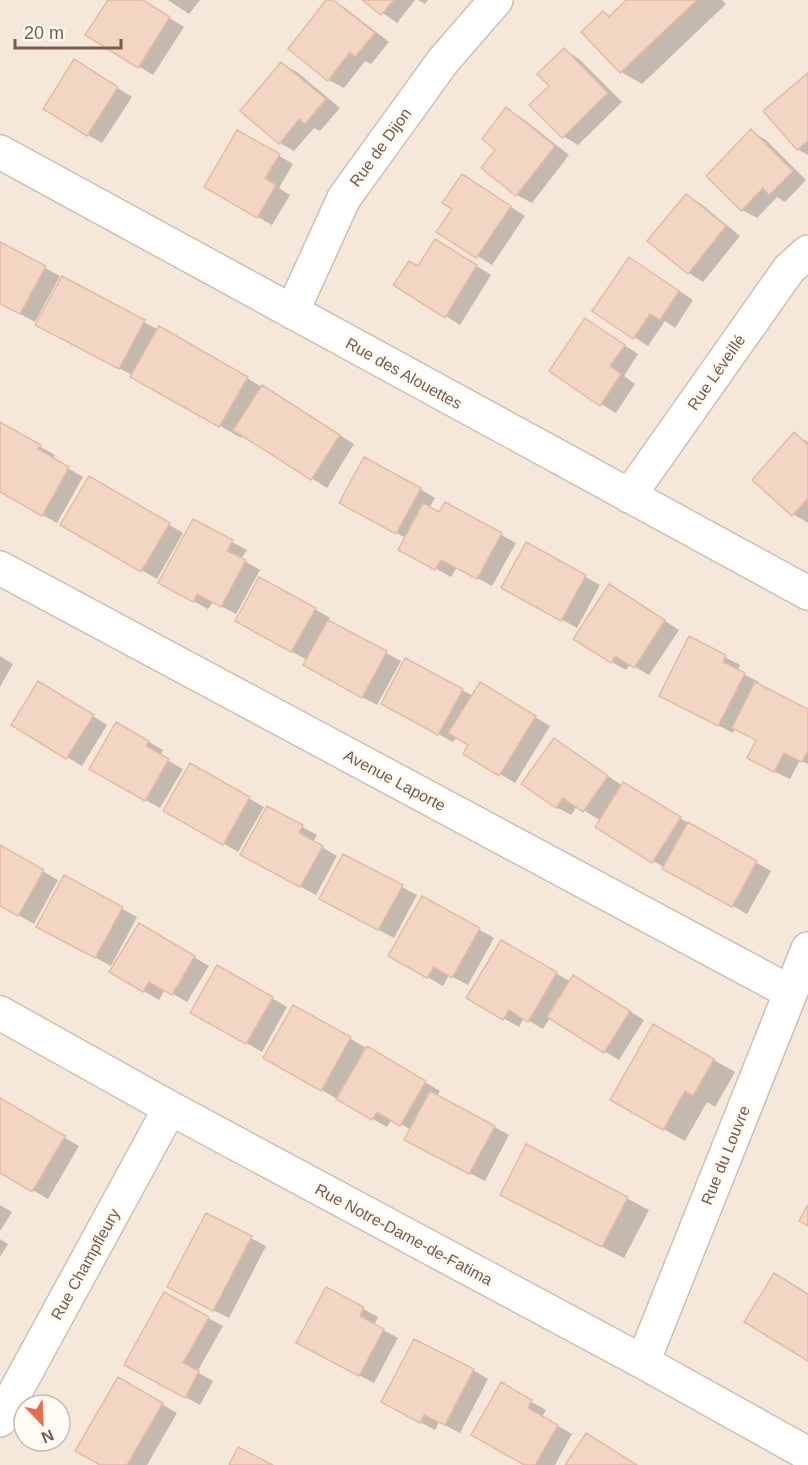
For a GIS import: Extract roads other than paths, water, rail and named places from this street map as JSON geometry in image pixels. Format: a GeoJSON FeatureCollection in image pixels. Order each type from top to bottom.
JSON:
{"type":"FeatureCollection","features":[{"type":"Feature","properties":{"kind":"street","name":"Rue de Dijon"},"geometry":{"type":"LineString","coordinates":[[292,312],[344,198],[443,61],[496,0]]}},
{"type":"Feature","properties":{"kind":"street","name":"Rue des Alouettes"},"geometry":{"type":"LineString","coordinates":[[0,152],[808,593]]}},
{"type":"Feature","properties":{"kind":"street","name":"Rue Léveillé"},"geometry":{"type":"LineString","coordinates":[[629,496],[789,269],[808,252]]}},
{"type":"Feature","properties":{"kind":"street","name":"Avenue Laporte"},"geometry":{"type":"LineString","coordinates":[[0,568],[790,992]]}},
{"type":"Feature","properties":{"kind":"street","name":"Rue du Louvre"},"geometry":{"type":"LineString","coordinates":[[643,1362],[808,949]]}},
{"type":"Feature","properties":{"kind":"street","name":"Rue Notre-Dame-de-Fatima"},"geometry":{"type":"LineString","coordinates":[[0,1013],[170,1108],[643,1362],[808,1454]]}},
{"type":"Feature","properties":{"kind":"street","name":"Rue Champfleury"},"geometry":{"type":"LineString","coordinates":[[0,1420],[170,1108]]}}]}
